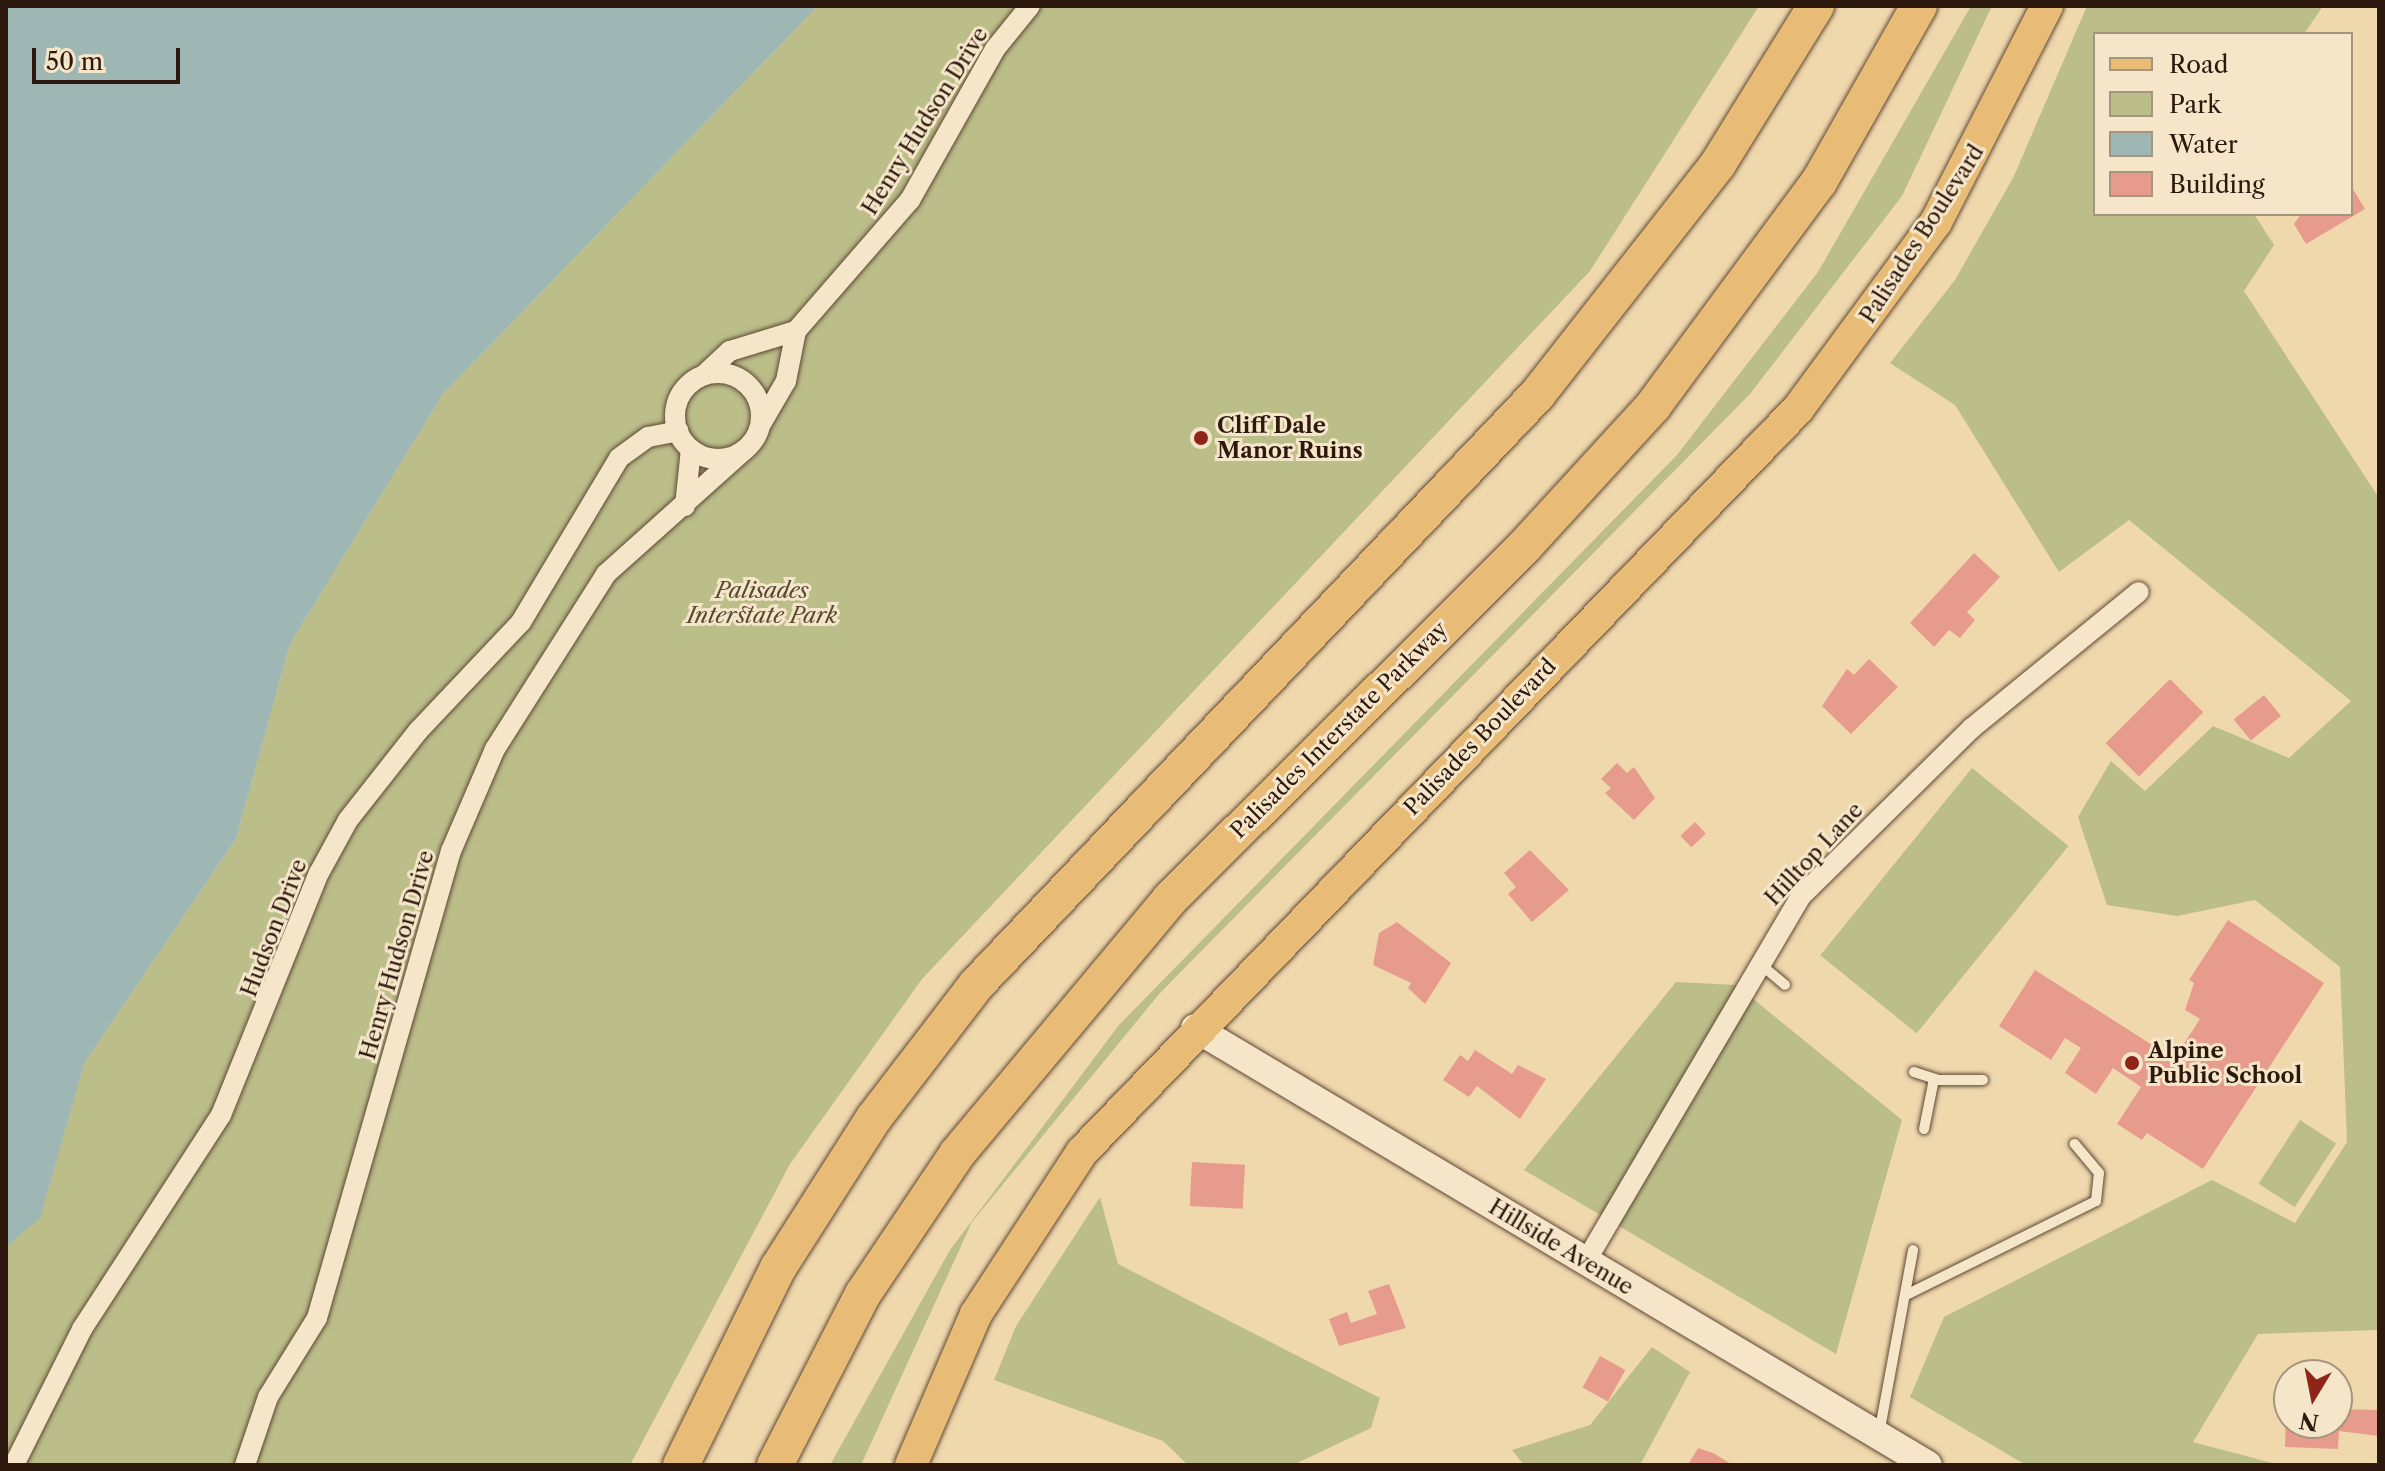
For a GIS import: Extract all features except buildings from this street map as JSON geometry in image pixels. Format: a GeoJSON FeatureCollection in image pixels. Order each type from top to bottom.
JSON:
{"type":"FeatureCollection","features":[{"type":"Feature","properties":{"kind":"highway"},"geometry":{"type":"LineString","coordinates":[[681,1465],[778,1268],[874,1118],[977,984],[1537,395],[1718,164],[1816,6]]}},
{"type":"Feature","properties":{"kind":"highway","name":"Palisades Interstate Parkway"},"geometry":{"type":"LineString","coordinates":[[775,1465],[863,1294],[977,1129],[1170,899],[1524,547],[1653,406],[1819,182],[1919,6]]}},
{"type":"Feature","properties":{"kind":"main road","name":"Palisades Boulevard"},"geometry":{"type":"LineString","coordinates":[[911,1465],[961,1343],[1016,1245],[1082,1152],[1195,1028],[1814,390],[1936,222],[2047,6]]}},
{"type":"Feature","properties":{"kind":"main road","name":"Hillside Avenue"},"geometry":{"type":"LineString","coordinates":[[1195,1028],[1928,1465]]}},
{"type":"Feature","properties":{"kind":"street","name":"Henry Hudson Drive"},"geometry":{"type":"LineString","coordinates":[[245,1465],[268,1397],[317,1318],[362,1144],[471,799],[590,595],[639,541],[685,506],[743,451],[786,381],[796,331],[910,200],[995,49],[1030,6]]}},
{"type":"Feature","properties":{"kind":"street"},"geometry":{"type":"LineString","coordinates":[[743,451],[717,459],[691,449],[678,431],[683,390],[730,351],[796,331]]}},
{"type":"Feature","properties":{"kind":"street"},"geometry":{"type":"LineString","coordinates":[[705,374],[747,383],[761,424]]}},
{"type":"Feature","properties":{"kind":"street","name":"Hudson Drive"},"geometry":{"type":"LineString","coordinates":[[14,1465],[82,1329],[221,1115],[319,873],[348,820],[418,731],[521,622],[619,458],[648,437],[678,431]]}},
{"type":"Feature","properties":{"kind":"street"},"geometry":{"type":"LineString","coordinates":[[685,506],[691,449]]}},
{"type":"Feature","properties":{"kind":"street","name":"Hilltop Lane"},"geometry":{"type":"LineString","coordinates":[[1586,1261],[1757,961],[1802,895],[1972,728],[2139,592]]}},
{"type":"Feature","properties":{"kind":"lane"},"geometry":{"type":"LineString","coordinates":[[1757,961],[1785,985]]}},
{"type":"Feature","properties":{"kind":"lane"},"geometry":{"type":"LineString","coordinates":[[1914,1072],[1934,1079],[1983,1080]]}},
{"type":"Feature","properties":{"kind":"lane"},"geometry":{"type":"LineString","coordinates":[[1924,1129],[1934,1079]]}},
{"type":"Feature","properties":{"kind":"lane"},"geometry":{"type":"LineString","coordinates":[[1906,1295],[2096,1201],[2099,1173],[2075,1144]]}},
{"type":"Feature","properties":{"kind":"lane"},"geometry":{"type":"LineString","coordinates":[[1878,1436],[1887,1419],[1913,1250]]}},
{"type":"Feature","properties":{"kind":"green space","name":"Palisades Interstate Park"},"geometry":{"type":"Polygon","coordinates":[[[818,6],[1759,6],[1590,271],[922,979],[790,1164],[630,1465],[6,1465],[6,1247],[40,1217],[85,1062],[236,839],[290,644],[443,394],[818,6]]]}},
{"type":"Feature","properties":{"kind":"green space"},"geometry":{"type":"Polygon","coordinates":[[[1971,6],[1992,6],[1902,196],[1750,394],[1160,993],[972,1222],[861,1465],[830,1465],[950,1250],[1119,1025],[1677,455],[1818,272],[1971,6]]]}},
{"type":"Feature","properties":{"kind":"green space"},"geometry":{"type":"Polygon","coordinates":[[[2087,6],[2323,6],[2305,32],[2093,32],[2093,216],[2255,216],[2274,245],[2244,291],[2379,498],[2379,1330],[2258,1334],[2193,1442],[2280,1465],[2026,1465],[1910,1397],[1944,1317],[2212,1180],[2295,1223],[2347,1142],[2340,967],[2255,900],[2177,916],[2107,905],[2078,817],[2111,761],[2145,791],[2213,726],[2289,758],[2351,701],[2129,520],[2059,572],[1955,405],[1890,363],[1955,280],[2014,176],[2087,6]]]}},
{"type":"Feature","properties":{"kind":"green space"},"geometry":{"type":"Polygon","coordinates":[[[1972,768],[2068,846],[1917,1033],[1820,955],[1972,768]]]}},
{"type":"Feature","properties":{"kind":"green space"},"geometry":{"type":"Polygon","coordinates":[[[1676,982],[1736,985],[1902,1120],[1836,1354],[1524,1170],[1676,982]]]}},
{"type":"Feature","properties":{"kind":"green space"},"geometry":{"type":"Polygon","coordinates":[[[2300,1120],[2336,1143],[2295,1207],[2259,1184],[2300,1120]]]}},
{"type":"Feature","properties":{"kind":"green space"},"geometry":{"type":"Polygon","coordinates":[[[1100,1197],[1118,1264],[1380,1398],[1371,1428],[1293,1465],[1188,1465],[1163,1441],[994,1380],[1016,1326],[1100,1197]]]}},
{"type":"Feature","properties":{"kind":"green space"},"geometry":{"type":"Polygon","coordinates":[[[1652,1347],[1690,1372],[1640,1465],[1524,1465],[1512,1450],[1590,1425],[1652,1347]]]}},
{"type":"Feature","properties":{"kind":"water"},"geometry":{"type":"Polygon","coordinates":[[[6,6],[818,6],[443,394],[290,644],[236,839],[85,1062],[40,1218],[6,1247],[6,6]]]}},
{"type":"Feature","properties":{"kind":"place","name":"Cliff Dale Manor Ruins"},"geometry":{"type":"Point","coordinates":[1201,438]}},
{"type":"Feature","properties":{"kind":"place","name":"Alpine Public School"},"geometry":{"type":"Point","coordinates":[2132,1063]}}]}
